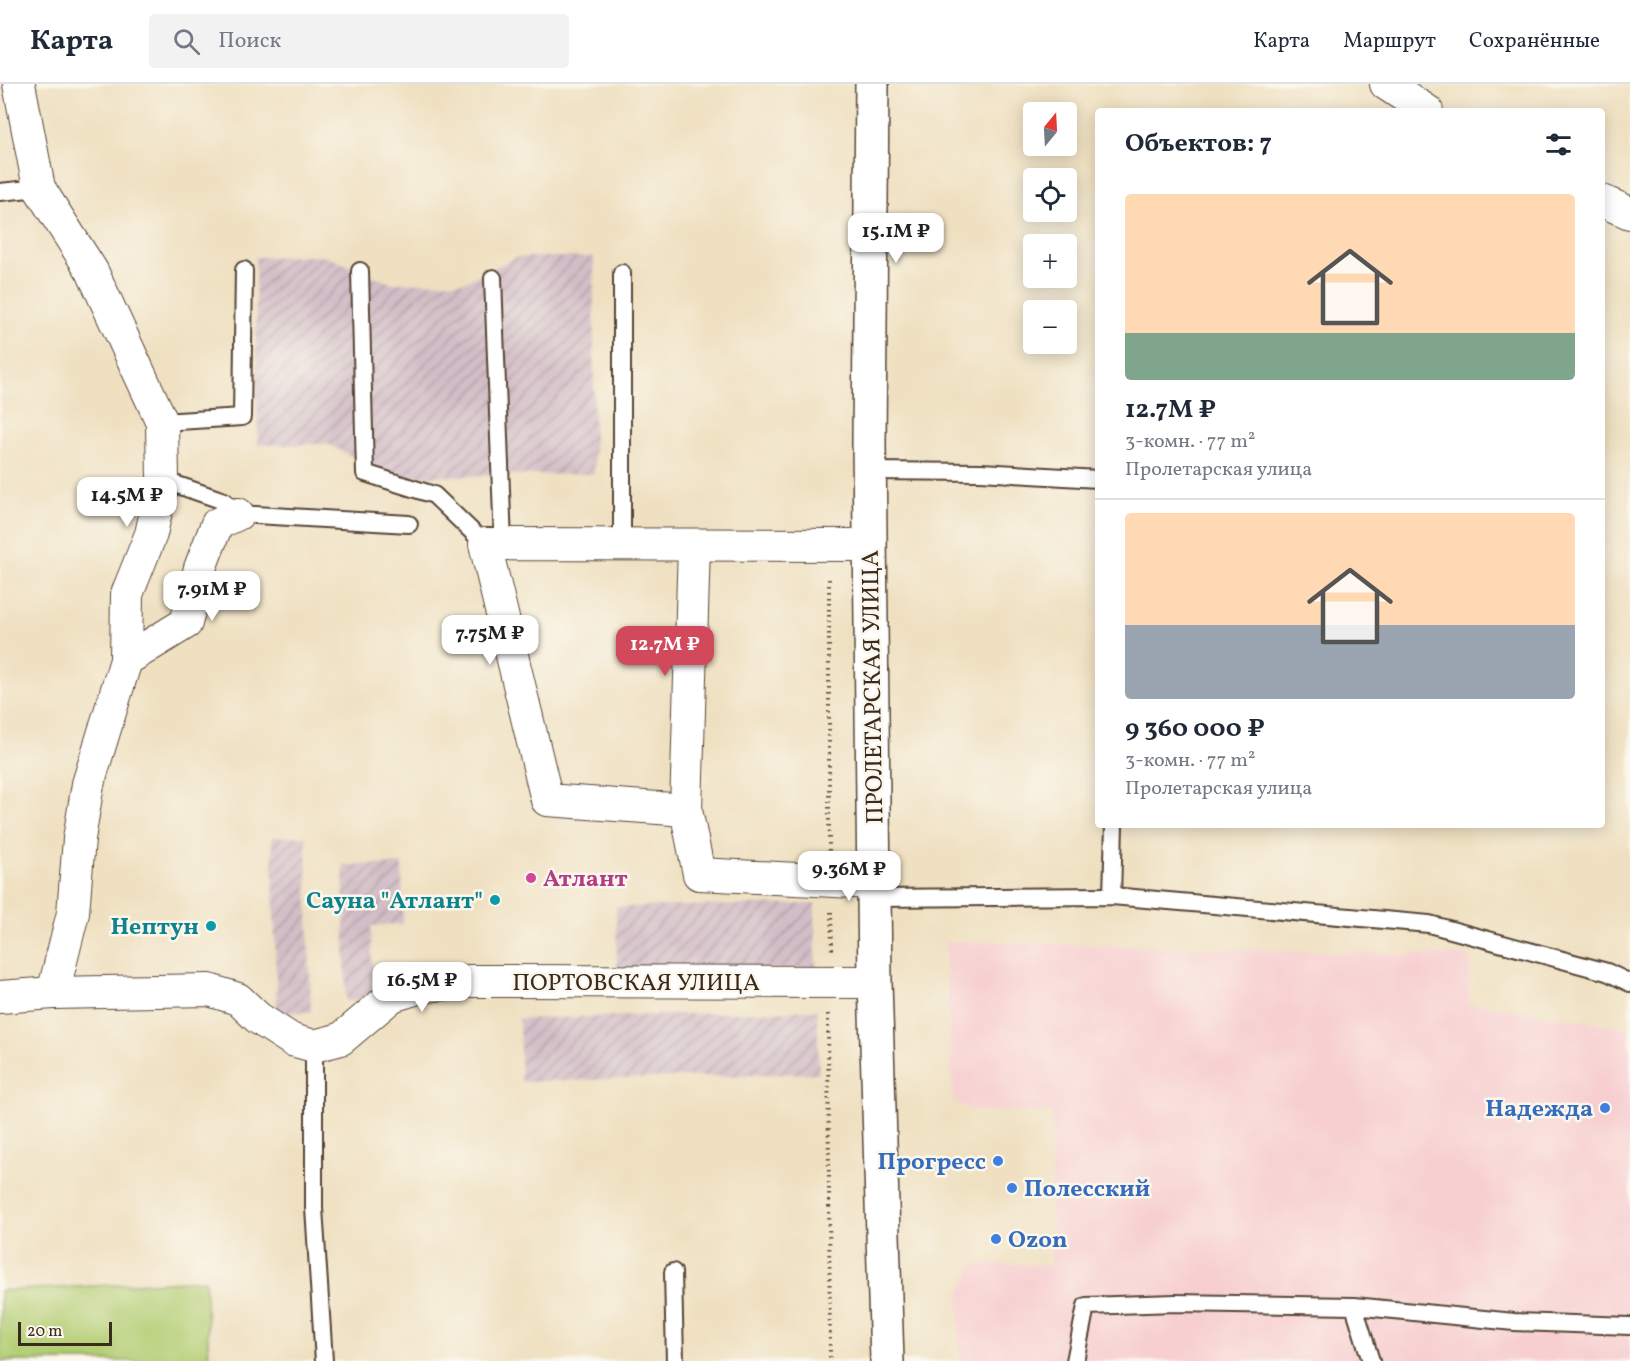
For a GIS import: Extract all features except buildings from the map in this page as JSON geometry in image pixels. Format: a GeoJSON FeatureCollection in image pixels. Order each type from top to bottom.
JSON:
{"type":"FeatureCollection","features":[{"type":"Feature","properties":{"kind":"street"},"geometry":{"type":"LineString","coordinates":[[19,84],[39,188],[92,271],[162,422],[163,480],[150,534],[127,594],[126,660],[88,783],[79,839],[73,913],[53,993]]}},
{"type":"Feature","properties":{"kind":"street","name":"ПРОЛЕТАРСКАЯ УЛИЦА"},"geometry":{"type":"LineString","coordinates":[[872,84],[869,471],[875,982],[887,1361]]}},
{"type":"Feature","properties":{"kind":"street"},"geometry":{"type":"LineString","coordinates":[[1386,84],[1422,108]]}},
{"type":"Feature","properties":{"kind":"street"},"geometry":{"type":"LineString","coordinates":[[1605,202],[1630,213]]}},
{"type":"Feature","properties":{"kind":"street"},"geometry":{"type":"LineString","coordinates":[[126,660],[186,623],[200,568],[217,524],[238,514]]}},
{"type":"Feature","properties":{"kind":"street"},"geometry":{"type":"LineString","coordinates":[[686,810],[547,800],[494,544],[870,545]]}},
{"type":"Feature","properties":{"kind":"street"},"geometry":{"type":"LineString","coordinates":[[694,545],[686,810],[699,874],[874,890]]}},
{"type":"Feature","properties":{"kind":"street","name":"ПОРТОВСКАЯ УЛИЦА"},"geometry":{"type":"LineString","coordinates":[[314,1046],[341,1039],[392,996],[421,987],[468,981],[875,982]]}},
{"type":"Feature","properties":{"kind":"street"},"geometry":{"type":"LineString","coordinates":[[0,997],[53,993],[209,990],[238,999],[258,1018],[292,1040],[314,1046]]}},
{"type":"Feature","properties":{"kind":"lane"},"geometry":{"type":"LineString","coordinates":[[0,192],[39,188]]}},
{"type":"Feature","properties":{"kind":"lane"},"geometry":{"type":"LineString","coordinates":[[162,422],[242,417],[244,270]]}},
{"type":"Feature","properties":{"kind":"lane"},"geometry":{"type":"LineString","coordinates":[[360,271],[365,473],[434,495],[494,544]]}},
{"type":"Feature","properties":{"kind":"lane"},"geometry":{"type":"LineString","coordinates":[[621,273],[622,544]]}},
{"type":"Feature","properties":{"kind":"lane"},"geometry":{"type":"LineString","coordinates":[[493,278],[494,544]]}},
{"type":"Feature","properties":{"kind":"lane"},"geometry":{"type":"LineString","coordinates":[[869,471],[981,472],[1095,479]]}},
{"type":"Feature","properties":{"kind":"lane"},"geometry":{"type":"LineString","coordinates":[[163,480],[224,501],[238,514],[409,524]]}},
{"type":"Feature","properties":{"kind":"lane"},"geometry":{"type":"LineString","coordinates":[[1112,896],[1114,828]]}},
{"type":"Feature","properties":{"kind":"lane"},"geometry":{"type":"LineString","coordinates":[[874,890],[1112,896],[1430,924],[1607,972],[1630,983]]}},
{"type":"Feature","properties":{"kind":"lane"},"geometry":{"type":"LineString","coordinates":[[314,1046],[314,1208],[324,1361]]}},
{"type":"Feature","properties":{"kind":"lane"},"geometry":{"type":"LineString","coordinates":[[672,1272],[675,1361]]}},
{"type":"Feature","properties":{"kind":"lane"},"geometry":{"type":"LineString","coordinates":[[1075,1361],[1086,1305],[1175,1303],[1354,1306],[1514,1322],[1630,1326]]}},
{"type":"Feature","properties":{"kind":"lane"},"geometry":{"type":"LineString","coordinates":[[1354,1306],[1371,1361]]}},
{"type":"Feature","properties":{"kind":"shaded area"},"geometry":{"type":"Polygon","coordinates":[[[325,256],[390,283],[464,282],[517,257],[594,257],[594,474],[391,477],[328,444],[258,445],[255,257],[325,256]]]}},
{"type":"Feature","properties":{"kind":"shaded area"},"geometry":{"type":"Polygon","coordinates":[[[306,836],[311,1012],[277,1013],[272,837],[306,836]]]}},
{"type":"Feature","properties":{"kind":"shaded area"},"geometry":{"type":"Polygon","coordinates":[[[402,864],[403,924],[371,926],[373,1001],[346,1001],[343,865],[402,864]]]}},
{"type":"Feature","properties":{"kind":"shaded area"},"geometry":{"type":"Polygon","coordinates":[[[815,904],[816,969],[617,969],[616,907],[815,904]]]}},
{"type":"Feature","properties":{"kind":"shaded area"},"geometry":{"type":"Polygon","coordinates":[[[945,941],[1471,956],[1468,1003],[1630,1028],[1630,1361],[959,1361],[959,1296],[973,1264],[1051,1265],[1052,1112],[974,1111],[953,1100],[945,941]]]}},
{"type":"Feature","properties":{"kind":"shaded area"},"geometry":{"type":"Polygon","coordinates":[[[817,1010],[819,1073],[521,1082],[519,1019],[817,1010]]]}},
{"type":"Feature","properties":{"kind":"green space"},"geometry":{"type":"Polygon","coordinates":[[[205,1280],[209,1361],[0,1361],[0,1291],[205,1280]]]}},
{"type":"Feature","properties":{"kind":"place","name":"Атлант"},"geometry":{"type":"Point","coordinates":[531,878]}},
{"type":"Feature","properties":{"kind":"place","name":"Сауна \"Атлант\""},"geometry":{"type":"Point","coordinates":[495,900]}},
{"type":"Feature","properties":{"kind":"place","name":"Нептун"},"geometry":{"type":"Point","coordinates":[211,926]}},
{"type":"Feature","properties":{"kind":"place","name":"Надежда"},"geometry":{"type":"Point","coordinates":[1605,1108]}},
{"type":"Feature","properties":{"kind":"place","name":"Прогресс"},"geometry":{"type":"Point","coordinates":[998,1161]}},
{"type":"Feature","properties":{"kind":"place","name":"Полесский"},"geometry":{"type":"Point","coordinates":[1012,1188]}},
{"type":"Feature","properties":{"kind":"place","name":"Ozon"},"geometry":{"type":"Point","coordinates":[996,1239]}}]}
